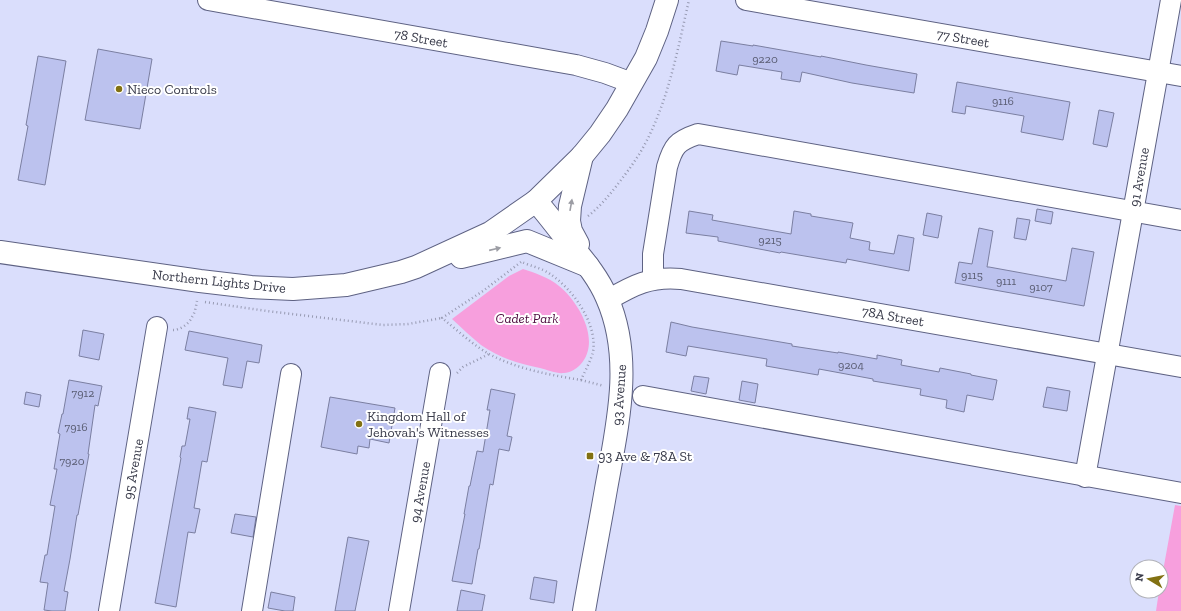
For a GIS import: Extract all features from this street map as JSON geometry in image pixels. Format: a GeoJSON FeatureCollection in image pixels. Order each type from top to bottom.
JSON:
{"type":"FeatureCollection","features":[{"type":"Feature","properties":{"kind":"main road","name":"Northern Lights Drive"},"geometry":{"type":"LineString","coordinates":[[0,252],[200,281],[251,287],[293,289],[346,285],[416,267],[490,233],[536,201],[582,156],[604,128],[632,83],[652,45],[667,0]]}},
{"type":"Feature","properties":{"kind":"main road"},"geometry":{"type":"LineString","coordinates":[[582,156],[570,206],[569,221],[571,231],[589,267]]}},
{"type":"Feature","properties":{"kind":"main road","name":"93 Avenue"},"geometry":{"type":"LineString","coordinates":[[536,201],[599,280],[615,319],[621,346],[621,390],[616,431],[584,611]]}},
{"type":"Feature","properties":{"kind":"main road"},"geometry":{"type":"LineString","coordinates":[[416,267],[527,241],[589,267]]}},
{"type":"Feature","properties":{"kind":"street","name":"78 Street"},"geometry":{"type":"LineString","coordinates":[[208,0],[576,65],[605,73],[632,83]]}},
{"type":"Feature","properties":{"kind":"street","name":"77 Street"},"geometry":{"type":"LineString","coordinates":[[746,0],[1181,76]]}},
{"type":"Feature","properties":{"kind":"street","name":"91 Avenue"},"geometry":{"type":"LineString","coordinates":[[1085,477],[1171,0]]}},
{"type":"Feature","properties":{"kind":"street"},"geometry":{"type":"LineString","coordinates":[[653,279],[653,254],[670,155],[677,144],[686,138],[698,134],[1181,220]]}},
{"type":"Feature","properties":{"kind":"street","name":"78A Street"},"geometry":{"type":"LineString","coordinates":[[608,300],[628,288],[653,279],[681,279],[1181,367]]}},
{"type":"Feature","properties":{"kind":"street","name":"95 Avenue"},"geometry":{"type":"LineString","coordinates":[[109,611],[157,327]]}},
{"type":"Feature","properties":{"kind":"street"},"geometry":{"type":"LineString","coordinates":[[252,611],[291,374]]}},
{"type":"Feature","properties":{"kind":"street","name":"94 Avenue"},"geometry":{"type":"LineString","coordinates":[[399,611],[438,383]]}},
{"type":"Feature","properties":{"kind":"street"},"geometry":{"type":"LineString","coordinates":[[643,396],[1085,477],[1181,493]]}},
{"type":"Feature","properties":{"kind":"path"},"geometry":{"type":"LineString","coordinates":[[585,218],[605,201],[635,162],[646,143],[659,115],[670,81],[689,0]]}},
{"type":"Feature","properties":{"kind":"path"},"geometry":{"type":"LineString","coordinates":[[522,262],[550,274],[568,289],[580,304],[588,320],[593,337],[593,352],[581,380],[528,369],[514,365],[489,354],[442,318],[483,291],[522,262],[524,256]]}},
{"type":"Feature","properties":{"kind":"path"},"geometry":{"type":"LineString","coordinates":[[157,327],[176,330],[183,327],[192,318],[197,301]]}},
{"type":"Feature","properties":{"kind":"path"},"geometry":{"type":"LineString","coordinates":[[438,383],[463,367],[489,354]]}},
{"type":"Feature","properties":{"kind":"green space","name":"Cadet Park"},"geometry":{"type":"Polygon","coordinates":[[[523,269],[546,278],[559,286],[567,293],[580,312],[588,334],[589,345],[586,356],[580,365],[571,372],[555,372],[502,357],[481,345],[452,319],[509,276],[523,269]]]}},
{"type":"Feature","properties":{"kind":"green space"},"geometry":{"type":"Polygon","coordinates":[[[1175,505],[1181,506],[1181,611],[1156,611],[1158,599],[1169,599],[1169,559],[1165,559],[1175,505]]]}},
{"type":"Feature","properties":{"kind":"building"},"geometry":{"type":"Polygon","coordinates":[[[721,41],[821,56],[917,74],[914,93],[852,83],[802,72],[800,82],[781,79],[782,72],[739,65],[737,75],[716,71],[721,41]]]}},
{"type":"Feature","properties":{"kind":"building","name":"Nieco Controls"},"geometry":{"type":"Polygon","coordinates":[[[98,49],[152,59],[140,129],[85,120],[98,49]]]}},
{"type":"Feature","properties":{"kind":"building"},"geometry":{"type":"Polygon","coordinates":[[[38,56],[66,61],[45,185],[18,180],[28,126],[26,125],[38,56]]]}},
{"type":"Feature","properties":{"kind":"building"},"geometry":{"type":"Polygon","coordinates":[[[957,82],[1070,102],[1063,140],[1021,132],[1024,116],[966,106],[965,114],[952,112],[957,82]]]}},
{"type":"Feature","properties":{"kind":"building"},"geometry":{"type":"Polygon","coordinates":[[[1099,110],[1114,113],[1107,147],[1093,144],[1099,110]]]}},
{"type":"Feature","properties":{"kind":"building"},"geometry":{"type":"Polygon","coordinates":[[[1037,209],[1053,212],[1051,224],[1035,221],[1037,209]]]}},
{"type":"Feature","properties":{"kind":"building"},"geometry":{"type":"Polygon","coordinates":[[[689,211],[713,215],[712,220],[791,234],[794,211],[811,214],[811,216],[853,223],[850,238],[870,242],[869,250],[894,254],[898,235],[914,238],[909,271],[847,259],[846,263],[780,253],[718,241],[718,237],[686,233],[689,211]]]}},
{"type":"Feature","properties":{"kind":"building"},"geometry":{"type":"Polygon","coordinates":[[[927,213],[942,216],[938,238],[923,235],[927,213]]]}},
{"type":"Feature","properties":{"kind":"building"},"geometry":{"type":"Polygon","coordinates":[[[1017,218],[1030,220],[1026,240],[1014,238],[1017,218]]]}},
{"type":"Feature","properties":{"kind":"building"},"geometry":{"type":"Polygon","coordinates":[[[979,228],[993,231],[987,267],[1066,281],[1072,248],[1094,252],[1084,306],[955,283],[959,262],[972,264],[979,228]]]}},
{"type":"Feature","properties":{"kind":"building"},"geometry":{"type":"Polygon","coordinates":[[[671,322],[792,344],[792,346],[877,359],[877,355],[902,360],[901,365],[939,372],[940,368],[997,380],[993,400],[967,395],[964,412],[946,408],[947,400],[920,395],[921,389],[873,381],[873,379],[819,369],[818,375],[766,366],[767,359],[688,346],[686,356],[666,352],[671,322]]]}},
{"type":"Feature","properties":{"kind":"building"},"geometry":{"type":"Polygon","coordinates":[[[83,330],[104,334],[99,360],[79,356],[83,330]]]}},
{"type":"Feature","properties":{"kind":"building"},"geometry":{"type":"Polygon","coordinates":[[[189,331],[262,345],[259,363],[247,361],[242,388],[223,385],[228,358],[185,350],[189,331]]]}},
{"type":"Feature","properties":{"kind":"building"},"geometry":{"type":"Polygon","coordinates":[[[694,376],[709,378],[706,394],[691,391],[694,376]]]}},
{"type":"Feature","properties":{"kind":"building"},"geometry":{"type":"Polygon","coordinates":[[[69,380],[102,386],[98,406],[95,405],[89,454],[64,591],[68,592],[65,611],[52,611],[44,610],[48,583],[40,582],[45,555],[47,555],[55,506],[50,505],[57,469],[54,469],[60,434],[58,433],[69,380]]]}},
{"type":"Feature","properties":{"kind":"building"},"geometry":{"type":"Polygon","coordinates":[[[742,381],[758,384],[755,403],[739,400],[742,381]]]}},
{"type":"Feature","properties":{"kind":"building"},"geometry":{"type":"Polygon","coordinates":[[[1047,387],[1070,391],[1067,411],[1043,407],[1047,387]]]}},
{"type":"Feature","properties":{"kind":"building"},"geometry":{"type":"Polygon","coordinates":[[[491,389],[515,394],[507,436],[512,437],[509,451],[499,449],[493,485],[490,484],[472,584],[452,581],[469,486],[477,451],[483,452],[490,410],[487,410],[491,389]]]}},
{"type":"Feature","properties":{"kind":"building"},"geometry":{"type":"Polygon","coordinates":[[[26,392],[41,395],[39,407],[24,404],[26,392]]]}},
{"type":"Feature","properties":{"kind":"building","name":"Kingdom Hall of Jehovah's Witnesses"},"geometry":{"type":"Polygon","coordinates":[[[330,397],[395,408],[389,443],[370,439],[369,448],[358,446],[357,454],[321,447],[330,397]]]}},
{"type":"Feature","properties":{"kind":"building"},"geometry":{"type":"Polygon","coordinates":[[[189,407],[216,412],[207,462],[202,461],[194,508],[200,509],[195,533],[188,532],[176,607],[155,603],[182,446],[185,446],[190,419],[187,419],[189,407]]]}},
{"type":"Feature","properties":{"kind":"building"},"geometry":{"type":"Polygon","coordinates":[[[235,514],[256,517],[253,537],[231,533],[235,514]]]}},
{"type":"Feature","properties":{"kind":"building"},"geometry":{"type":"Polygon","coordinates":[[[348,537],[369,541],[355,611],[335,611],[348,537]]]}},
{"type":"Feature","properties":{"kind":"building"},"geometry":{"type":"Polygon","coordinates":[[[534,577],[557,581],[554,603],[530,599],[534,577]]]}},
{"type":"Feature","properties":{"kind":"building"},"geometry":{"type":"Polygon","coordinates":[[[461,590],[485,595],[482,611],[457,611],[461,590]]]}},
{"type":"Feature","properties":{"kind":"building"},"geometry":{"type":"Polygon","coordinates":[[[271,592],[295,597],[293,611],[268,608],[271,592]]]}},
{"type":"Feature","properties":{"kind":"place","name":"Nieco Controls"},"geometry":{"type":"Point","coordinates":[119,89]}},
{"type":"Feature","properties":{"kind":"place","name":"Kingdom Hall of Jehovah's Witnesses"},"geometry":{"type":"Point","coordinates":[359,424]}},
{"type":"Feature","properties":{"kind":"place","name":"93 Ave & 78A St"},"geometry":{"type":"Point","coordinates":[590,456]}}]}
